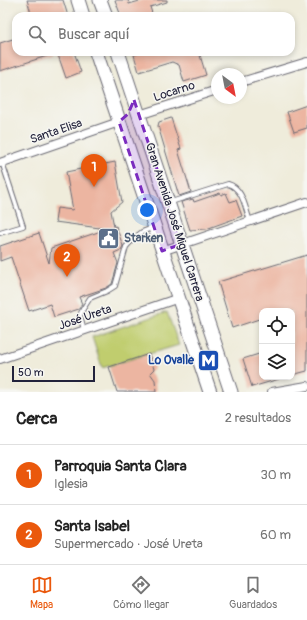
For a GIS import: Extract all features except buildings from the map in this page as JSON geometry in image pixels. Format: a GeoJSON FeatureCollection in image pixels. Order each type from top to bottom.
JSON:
{"type":"FeatureCollection","features":[{"type":"Feature","properties":{"kind":"main road"},"geometry":{"type":"LineString","coordinates":[[78,0],[82,12]]}},
{"type":"Feature","properties":{"kind":"main road"},"geometry":{"type":"LineString","coordinates":[[100,0],[104,12]]}},
{"type":"Feature","properties":{"kind":"main road","name":"Gran Avenida José Miguel Carrera"},"geometry":{"type":"LineString","coordinates":[[97,56],[210,392]]}},
{"type":"Feature","properties":{"kind":"main road","name":"Gran Avenida José Miguel Carrera"},"geometry":{"type":"LineString","coordinates":[[119,56],[231,392]]}},
{"type":"Feature","properties":{"kind":"main road"},"geometry":{"type":"LineString","coordinates":[[119,122],[128,114],[134,100]]}},
{"type":"Feature","properties":{"kind":"street"},"geometry":{"type":"LineString","coordinates":[[247,80],[307,62]]}},
{"type":"Feature","properties":{"kind":"street","name":"Locarno"},"geometry":{"type":"LineString","coordinates":[[139,115],[211,92]]}},
{"type":"Feature","properties":{"kind":"street","name":"Santa Elisa"},"geometry":{"type":"LineString","coordinates":[[1,162],[119,122]]}},
{"type":"Feature","properties":{"kind":"street"},"geometry":{"type":"LineString","coordinates":[[162,251],[307,202]]}},
{"type":"Feature","properties":{"kind":"street","name":"José Ureta"},"geometry":{"type":"LineString","coordinates":[[0,359],[179,298]]}},
{"type":"Feature","properties":{"kind":"street"},"geometry":{"type":"LineString","coordinates":[[272,392],[307,386]]}},
{"type":"Feature","properties":{"kind":"lane"},"geometry":{"type":"LineString","coordinates":[[0,233],[22,226],[1,162]]}},
{"type":"Feature","properties":{"kind":"lane"},"geometry":{"type":"LineString","coordinates":[[168,203],[228,184],[232,185],[239,191],[250,222]]}},
{"type":"Feature","properties":{"kind":"lane"},"geometry":{"type":"LineString","coordinates":[[84,330],[80,314],[90,298],[115,286],[126,247],[142,232],[155,227]]}},
{"type":"Feature","properties":{"kind":"highlighted area"},"geometry":{"type":"Polygon","coordinates":[[[134,100],[145,132],[182,244],[162,251],[119,122],[128,114],[134,100]]]}},
{"type":"Feature","properties":{"kind":"green space"},"geometry":{"type":"Polygon","coordinates":[[[167,312],[179,345],[102,368],[92,337],[167,312]]]}},
{"type":"Feature","properties":{"kind":"place","name":"Parroquia Santa Clara"},"geometry":{"type":"Point","coordinates":[94,187]}},
{"type":"Feature","properties":{"kind":"place","name":"Starken"},"geometry":{"type":"Point","coordinates":[109,238]}},
{"type":"Feature","properties":{"kind":"place","name":"Santa Isabel"},"geometry":{"type":"Point","coordinates":[67,277]}},
{"type":"Feature","properties":{"kind":"place","name":"Lo Ovalle"},"geometry":{"type":"Point","coordinates":[209,360]}}]}
